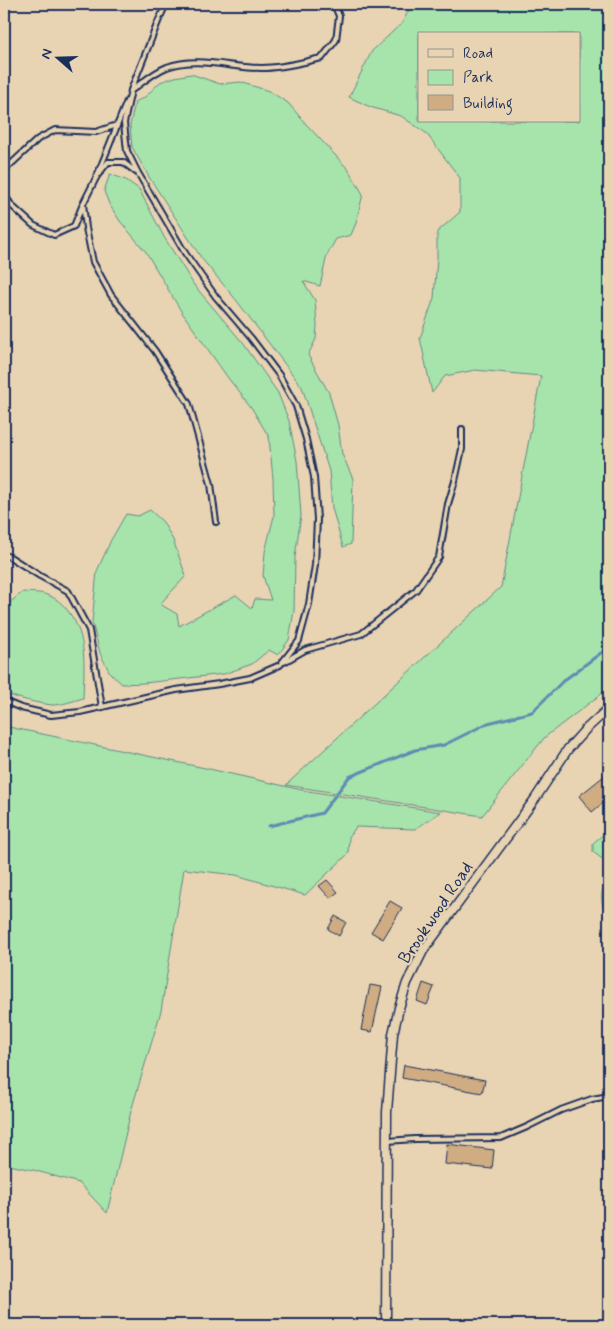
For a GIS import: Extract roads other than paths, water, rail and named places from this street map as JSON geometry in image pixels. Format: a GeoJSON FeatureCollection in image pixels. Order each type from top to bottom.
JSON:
{"type":"FeatureCollection","features":[{"type":"Feature","properties":{"kind":"street","name":"Brookwood Road"},"geometry":{"type":"LineString","coordinates":[[386,1325],[387,1112],[394,1034],[399,1008],[408,983],[423,951],[535,799],[568,749],[584,730],[609,708]]}},
{"type":"Feature","properties":{"kind":"lane"},"geometry":{"type":"LineString","coordinates":[[4,194],[12,206],[33,225],[54,235],[74,226],[97,176],[166,4]]}},
{"type":"Feature","properties":{"kind":"lane"},"geometry":{"type":"LineString","coordinates":[[280,665],[299,641],[309,604],[315,565],[317,519],[314,477],[306,440],[296,406],[279,375],[216,297],[184,253],[138,173],[128,151],[124,123],[131,90],[152,74],[166,67],[186,62],[263,68],[291,65],[322,58],[336,40],[339,16],[334,4]]}},
{"type":"Feature","properties":{"kind":"lane"},"geometry":{"type":"LineString","coordinates":[[4,169],[38,139],[55,130],[96,132],[117,125]]}},
{"type":"Feature","properties":{"kind":"lane"},"geometry":{"type":"LineString","coordinates":[[97,176],[108,162],[123,162],[138,173]]}},
{"type":"Feature","properties":{"kind":"lane"},"geometry":{"type":"LineString","coordinates":[[83,204],[93,262],[111,295],[156,351],[189,404],[211,484],[216,522]]}},
{"type":"Feature","properties":{"kind":"lane"},"geometry":{"type":"LineString","coordinates":[[4,701],[21,708],[51,714],[80,712],[176,690],[250,678],[280,665],[305,650],[361,634],[416,590],[439,557],[448,504],[456,481],[462,449],[462,429]]}},
{"type":"Feature","properties":{"kind":"lane"},"geometry":{"type":"LineString","coordinates":[[4,555],[10,556],[40,576],[68,591],[89,630],[102,707]]}},
{"type":"Feature","properties":{"kind":"lane"},"geometry":{"type":"LineString","coordinates":[[387,1141],[501,1138],[561,1110],[592,1099],[609,1096]]}},
{"type":"Feature","properties":{"kind":"waterway"},"geometry":{"type":"LineString","coordinates":[[269,826],[322,813],[349,777],[415,750],[444,745],[488,723],[532,712],[563,681],[609,647]]}}]}
